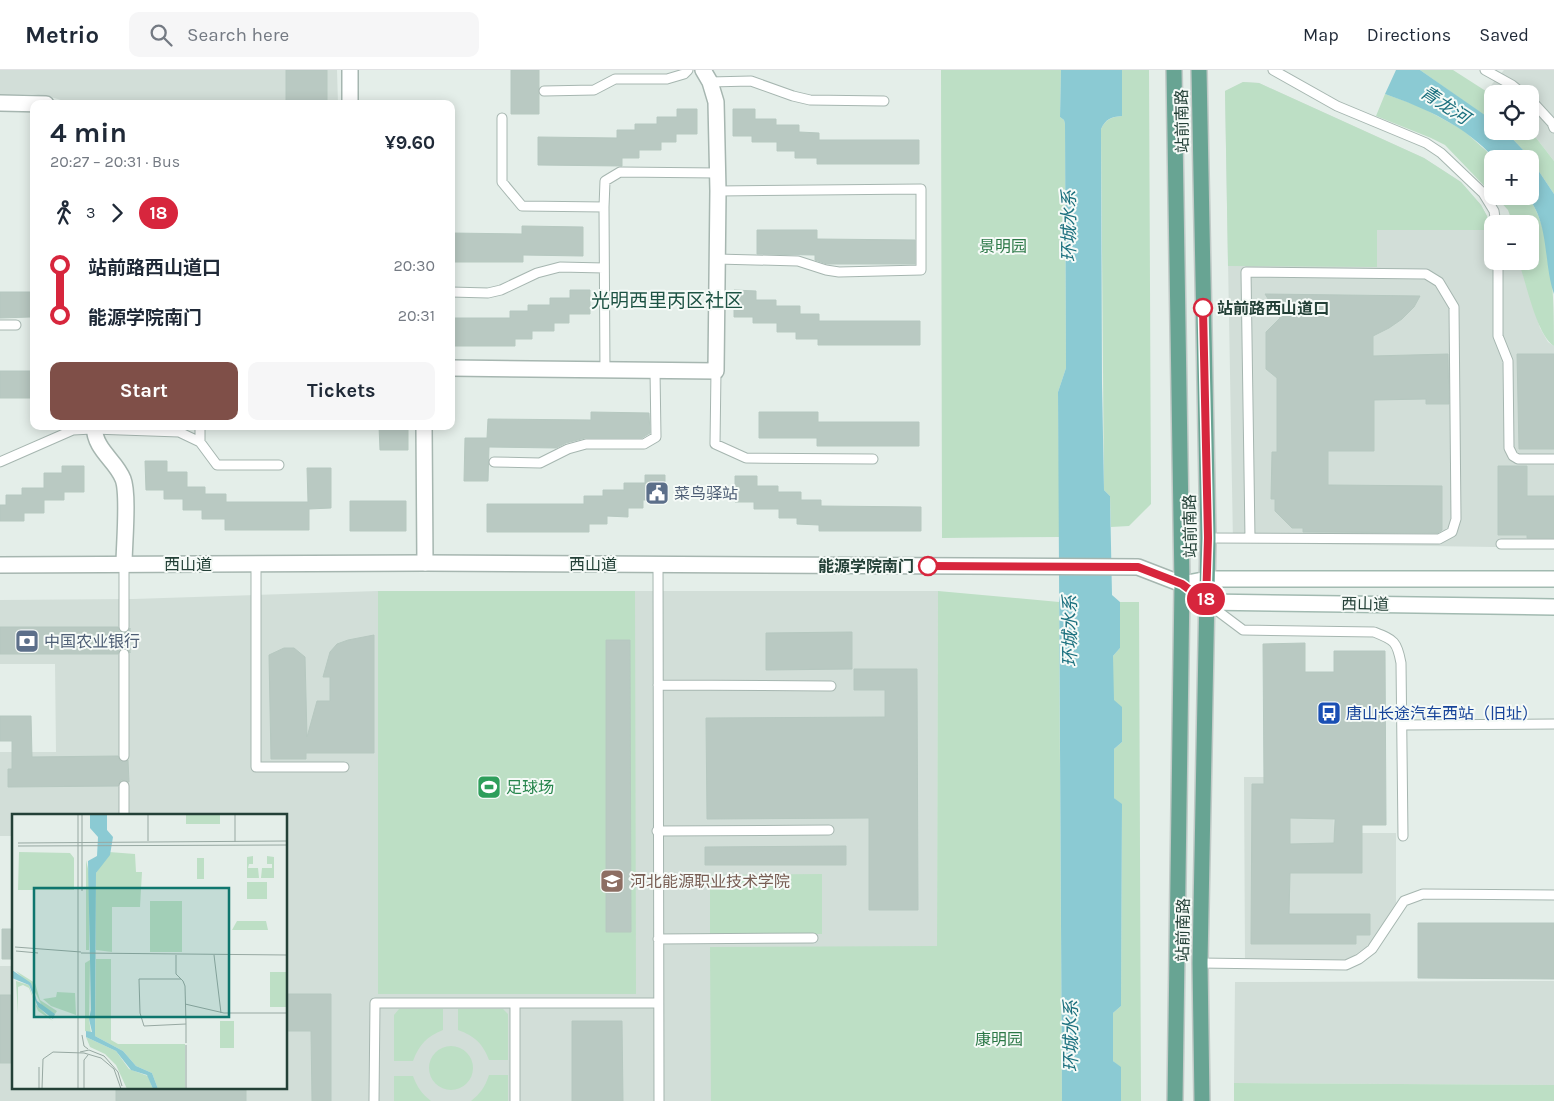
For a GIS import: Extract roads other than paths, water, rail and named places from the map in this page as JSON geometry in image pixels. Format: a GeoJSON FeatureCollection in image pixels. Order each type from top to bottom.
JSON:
{"type":"FeatureCollection","features":[{"type":"Feature","properties":{"kind":"main road","name":"站前南路"},"geometry":{"type":"LineString","coordinates":[[1174,70],[1182,584],[1175,1101]]}},
{"type":"Feature","properties":{"kind":"main road","name":"站前南路"},"geometry":{"type":"LineString","coordinates":[[1199,70],[1208,538],[1200,963],[1202,1101]]}},
{"type":"Feature","properties":{"kind":"street"},"geometry":{"type":"LineString","coordinates":[[350,70],[350,100]]}},
{"type":"Feature","properties":{"kind":"street"},"geometry":{"type":"LineString","coordinates":[[455,368],[716,371],[718,190],[716,102],[707,76]]}},
{"type":"Feature","properties":{"kind":"street"},"geometry":{"type":"LineString","coordinates":[[0,103],[30,104]]}},
{"type":"Feature","properties":{"kind":"street"},"geometry":{"type":"LineString","coordinates":[[94,430],[96,443],[123,479],[126,491],[124,564]]}},
{"type":"Feature","properties":{"kind":"street"},"geometry":{"type":"LineString","coordinates":[[424,430],[425,563]]}},
{"type":"Feature","properties":{"kind":"street","name":"西山道"},"geometry":{"type":"LineString","coordinates":[[0,564],[425,563],[1138,567],[1182,584],[1206,602],[1554,607]]}},
{"type":"Feature","properties":{"kind":"street","name":"西山道"},"geometry":{"type":"LineString","coordinates":[[1182,584],[1208,579],[1554,579]]}},
{"type":"Feature","properties":{"kind":"lane"},"geometry":{"type":"LineString","coordinates":[[544,91],[594,90],[615,79],[667,79],[684,74],[688,70]]}},
{"type":"Feature","properties":{"kind":"lane"},"geometry":{"type":"LineString","coordinates":[[1273,70],[1337,106],[1426,143],[1441,153],[1483,192],[1494,215]]}},
{"type":"Feature","properties":{"kind":"lane"},"geometry":{"type":"LineString","coordinates":[[1485,70],[1512,85]]}},
{"type":"Feature","properties":{"kind":"lane"},"geometry":{"type":"LineString","coordinates":[[707,76],[752,81],[810,100],[884,101]]}},
{"type":"Feature","properties":{"kind":"lane"},"geometry":{"type":"LineString","coordinates":[[1539,109],[1553,124]]}},
{"type":"Feature","properties":{"kind":"lane"},"geometry":{"type":"LineString","coordinates":[[502,118],[502,182],[522,206],[604,207]]}},
{"type":"Feature","properties":{"kind":"lane"},"geometry":{"type":"LineString","coordinates":[[605,371],[605,181],[620,172],[717,173]]}},
{"type":"Feature","properties":{"kind":"lane"},"geometry":{"type":"LineString","coordinates":[[717,259],[798,261],[839,272],[921,270],[921,189],[718,190]]}},
{"type":"Feature","properties":{"kind":"lane"},"geometry":{"type":"LineString","coordinates":[[455,292],[488,293],[501,290],[537,273],[560,267],[604,268]]}},
{"type":"Feature","properties":{"kind":"lane"},"geometry":{"type":"LineString","coordinates":[[1498,270],[1498,336],[1508,361],[1509,448],[1513,456],[1518,459],[1554,459]]}},
{"type":"Feature","properties":{"kind":"lane"},"geometry":{"type":"LineString","coordinates":[[1208,538],[1439,539],[1452,532],[1456,519],[1454,308],[1439,282],[1426,274],[1246,272],[1250,538]]}},
{"type":"Feature","properties":{"kind":"lane"},"geometry":{"type":"LineString","coordinates":[[0,325],[16,325]]}},
{"type":"Feature","properties":{"kind":"lane"},"geometry":{"type":"LineString","coordinates":[[494,462],[540,463],[568,449],[586,444],[644,444],[656,437],[655,371]]}},
{"type":"Feature","properties":{"kind":"lane"},"geometry":{"type":"LineString","coordinates":[[716,371],[715,444],[746,458],[874,459]]}},
{"type":"Feature","properties":{"kind":"lane"},"geometry":{"type":"LineString","coordinates":[[0,462],[73,430]]}},
{"type":"Feature","properties":{"kind":"lane"},"geometry":{"type":"LineString","coordinates":[[136,430],[179,432],[200,442],[217,465],[279,465]]}},
{"type":"Feature","properties":{"kind":"lane"},"geometry":{"type":"LineString","coordinates":[[200,430],[200,442]]}},
{"type":"Feature","properties":{"kind":"lane"},"geometry":{"type":"LineString","coordinates":[[1501,544],[1554,544]]}},
{"type":"Feature","properties":{"kind":"lane"},"geometry":{"type":"LineString","coordinates":[[124,564],[124,627]]}},
{"type":"Feature","properties":{"kind":"lane"},"geometry":{"type":"LineString","coordinates":[[256,564],[256,768],[344,768]]}},
{"type":"Feature","properties":{"kind":"lane"},"geometry":{"type":"LineString","coordinates":[[658,564],[659,1101]]}},
{"type":"Feature","properties":{"kind":"lane"},"geometry":{"type":"LineString","coordinates":[[1206,602],[1243,630],[1374,632],[1392,639],[1398,648],[1401,663],[1403,836]]}},
{"type":"Feature","properties":{"kind":"lane"},"geometry":{"type":"LineString","coordinates":[[124,654],[124,756]]}},
{"type":"Feature","properties":{"kind":"lane"},"geometry":{"type":"LineString","coordinates":[[658,685],[831,686]]}},
{"type":"Feature","properties":{"kind":"lane"},"geometry":{"type":"LineString","coordinates":[[1402,725],[1554,724]]}},
{"type":"Feature","properties":{"kind":"lane"},"geometry":{"type":"LineString","coordinates":[[124,786],[124,814]]}},
{"type":"Feature","properties":{"kind":"lane"},"geometry":{"type":"LineString","coordinates":[[658,831],[828,830]]}},
{"type":"Feature","properties":{"kind":"lane"},"geometry":{"type":"LineString","coordinates":[[1200,963],[1346,965],[1359,959],[1372,949],[1404,901],[1423,894],[1554,894]]}},
{"type":"Feature","properties":{"kind":"lane"},"geometry":{"type":"LineString","coordinates":[[658,939],[814,938]]}},
{"type":"Feature","properties":{"kind":"lane"},"geometry":{"type":"LineString","coordinates":[[515,1002],[515,1101]]}},
{"type":"Feature","properties":{"kind":"lane"},"geometry":{"type":"LineString","coordinates":[[374,1101],[374,1003],[658,1002]]}},
{"type":"Feature","properties":{"kind":"water","name":"环城水系"},"geometry":{"type":"Polygon","coordinates":[[[1061,70],[1122,70],[1122,116],[1109,119],[1101,129],[1104,490],[1110,496],[1112,595],[1120,602],[1120,648],[1113,656],[1114,700],[1122,707],[1122,742],[1114,749],[1114,798],[1122,804],[1121,1006],[1113,1013],[1113,1061],[1121,1067],[1121,1101],[1062,1101],[1058,392],[1066,368],[1065,124],[1064,120],[1060,117],[1061,70]]]}},
{"type":"Feature","properties":{"kind":"water","name":"青龙河"},"geometry":{"type":"Polygon","coordinates":[[[1396,70],[1420,70],[1484,115],[1484,140],[1514,140],[1523,150],[1487,150],[1444,119],[1415,105],[1385,94],[1396,70]]]}},
{"type":"Feature","properties":{"kind":"water"},"geometry":{"type":"Polygon","coordinates":[[[1539,172],[1554,194],[1554,294],[1543,231],[1539,215],[1533,205],[1539,205],[1539,172]]]}},
{"type":"Feature","properties":{"kind":"place","name":"站前路西山道口"},"geometry":{"type":"Point","coordinates":[1203,308]}},
{"type":"Feature","properties":{"kind":"place","name":"菜鸟驿站"},"geometry":{"type":"Point","coordinates":[657,493]}},
{"type":"Feature","properties":{"kind":"place","name":"能源学院南门"},"geometry":{"type":"Point","coordinates":[928,566]}},
{"type":"Feature","properties":{"kind":"place","name":"中国农业银行"},"geometry":{"type":"Point","coordinates":[27,641]}},
{"type":"Feature","properties":{"kind":"place","name":"唐山长途汽车西站（旧址）"},"geometry":{"type":"Point","coordinates":[1329,713]}},
{"type":"Feature","properties":{"kind":"place","name":"足球场"},"geometry":{"type":"Point","coordinates":[489,787]}},
{"type":"Feature","properties":{"kind":"place","name":"河北能源职业技术学院"},"geometry":{"type":"Point","coordinates":[612,881]}},
{"type":"Feature","properties":{"kind":"district","name":"光明西里丙区社区"},"geometry":{"type":"Point","coordinates":[667,301]}},
{"type":"Feature","properties":{"kind":"park label","name":"景明园"},"geometry":{"type":"Point","coordinates":[1003,246]}},
{"type":"Feature","properties":{"kind":"park label","name":"康明园"},"geometry":{"type":"Point","coordinates":[999,1039]}}]}
